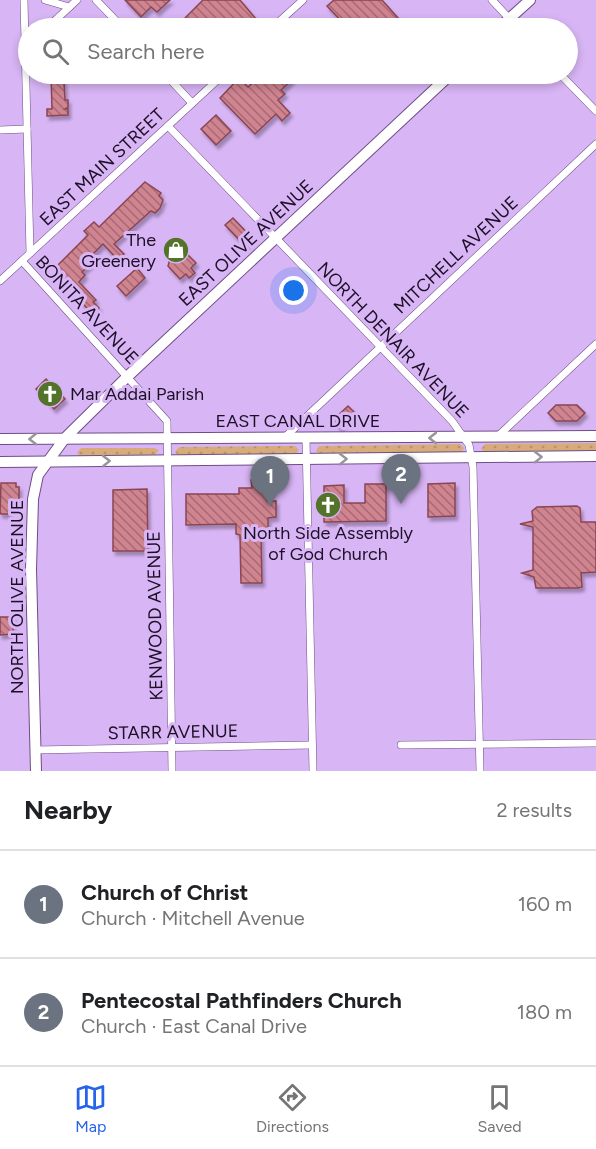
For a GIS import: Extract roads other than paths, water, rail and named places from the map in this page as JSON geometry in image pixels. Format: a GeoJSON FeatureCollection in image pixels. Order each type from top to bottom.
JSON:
{"type":"FeatureCollection","features":[{"type":"Feature","properties":{"kind":"main road"},"geometry":{"type":"LineString","coordinates":[[510,18],[530,0]]}},
{"type":"Feature","properties":{"kind":"main road","name":"EAST OLIVE AVENUE"},"geometry":{"type":"LineString","coordinates":[[65,438],[128,376],[440,84]]}},
{"type":"Feature","properties":{"kind":"main road","name":"EAST CANAL DRIVE"},"geometry":{"type":"LineString","coordinates":[[0,439],[596,436]]}},
{"type":"Feature","properties":{"kind":"main road","name":"NORTH OLIVE AVENUE"},"geometry":{"type":"LineString","coordinates":[[36,771],[32,514],[36,481],[65,438]]}},
{"type":"Feature","properties":{"kind":"main road","name":"EAST CANAL DRIVE"},"geometry":{"type":"LineString","coordinates":[[0,462],[596,456]]}},
{"type":"Feature","properties":{"kind":"street"},"geometry":{"type":"LineString","coordinates":[[24,0],[25,18]]}},
{"type":"Feature","properties":{"kind":"street"},"geometry":{"type":"LineString","coordinates":[[45,0],[69,7]]}},
{"type":"Feature","properties":{"kind":"street"},"geometry":{"type":"LineString","coordinates":[[57,18],[77,0]]}},
{"type":"Feature","properties":{"kind":"street"},"geometry":{"type":"LineString","coordinates":[[96,0],[113,18]]}},
{"type":"Feature","properties":{"kind":"street"},"geometry":{"type":"LineString","coordinates":[[283,18],[303,0]]}},
{"type":"Feature","properties":{"kind":"street"},"geometry":{"type":"LineString","coordinates":[[492,0],[508,18]]}},
{"type":"Feature","properties":{"kind":"street"},"geometry":{"type":"LineString","coordinates":[[27,84],[30,253]]}},
{"type":"Feature","properties":{"kind":"street"},"geometry":{"type":"LineString","coordinates":[[174,84],[192,103]]}},
{"type":"Feature","properties":{"kind":"street","name":"EAST MAIN STREET"},"geometry":{"type":"LineString","coordinates":[[0,281],[213,84]]}},
{"type":"Feature","properties":{"kind":"street"},"geometry":{"type":"LineString","coordinates":[[570,84],[596,111]]}},
{"type":"Feature","properties":{"kind":"street","name":"NORTH DENAIR AVENUE"},"geometry":{"type":"LineString","coordinates":[[168,126],[466,438],[472,458],[480,771]]}},
{"type":"Feature","properties":{"kind":"street"},"geometry":{"type":"LineString","coordinates":[[0,130],[27,129]]}},
{"type":"Feature","properties":{"kind":"street","name":"MITCHELL AVENUE"},"geometry":{"type":"LineString","coordinates":[[285,437],[596,144]]}},
{"type":"Feature","properties":{"kind":"street","name":"BONITA AVENUE"},"geometry":{"type":"LineString","coordinates":[[22,261],[165,417],[168,460]]}},
{"type":"Feature","properties":{"kind":"street"},"geometry":{"type":"LineString","coordinates":[[497,438],[596,344]]}},
{"type":"Feature","properties":{"kind":"street"},"geometry":{"type":"LineString","coordinates":[[306,438],[313,771]]}},
{"type":"Feature","properties":{"kind":"street","name":"KENWOOD AVENUE"},"geometry":{"type":"LineString","coordinates":[[168,460],[172,771]]}},
{"type":"Feature","properties":{"kind":"street"},"geometry":{"type":"LineString","coordinates":[[401,745],[596,743]]}},
{"type":"Feature","properties":{"kind":"street","name":"STARR AVENUE"},"geometry":{"type":"LineString","coordinates":[[34,750],[312,745]]}},
{"type":"Feature","properties":{"kind":"place","name":"The Greenery"},"geometry":{"type":"Point","coordinates":[176,250]}},
{"type":"Feature","properties":{"kind":"place","name":"Mar Addai Parish"},"geometry":{"type":"Point","coordinates":[50,394]}},
{"type":"Feature","properties":{"kind":"place","name":"Pentecostal Pathfinders Church"},"geometry":{"type":"Point","coordinates":[401,504]}},
{"type":"Feature","properties":{"kind":"place","name":"North Side Assembly of God Church"},"geometry":{"type":"Point","coordinates":[328,505]}},
{"type":"Feature","properties":{"kind":"place","name":"Church of Christ"},"geometry":{"type":"Point","coordinates":[270,506]}}]}
